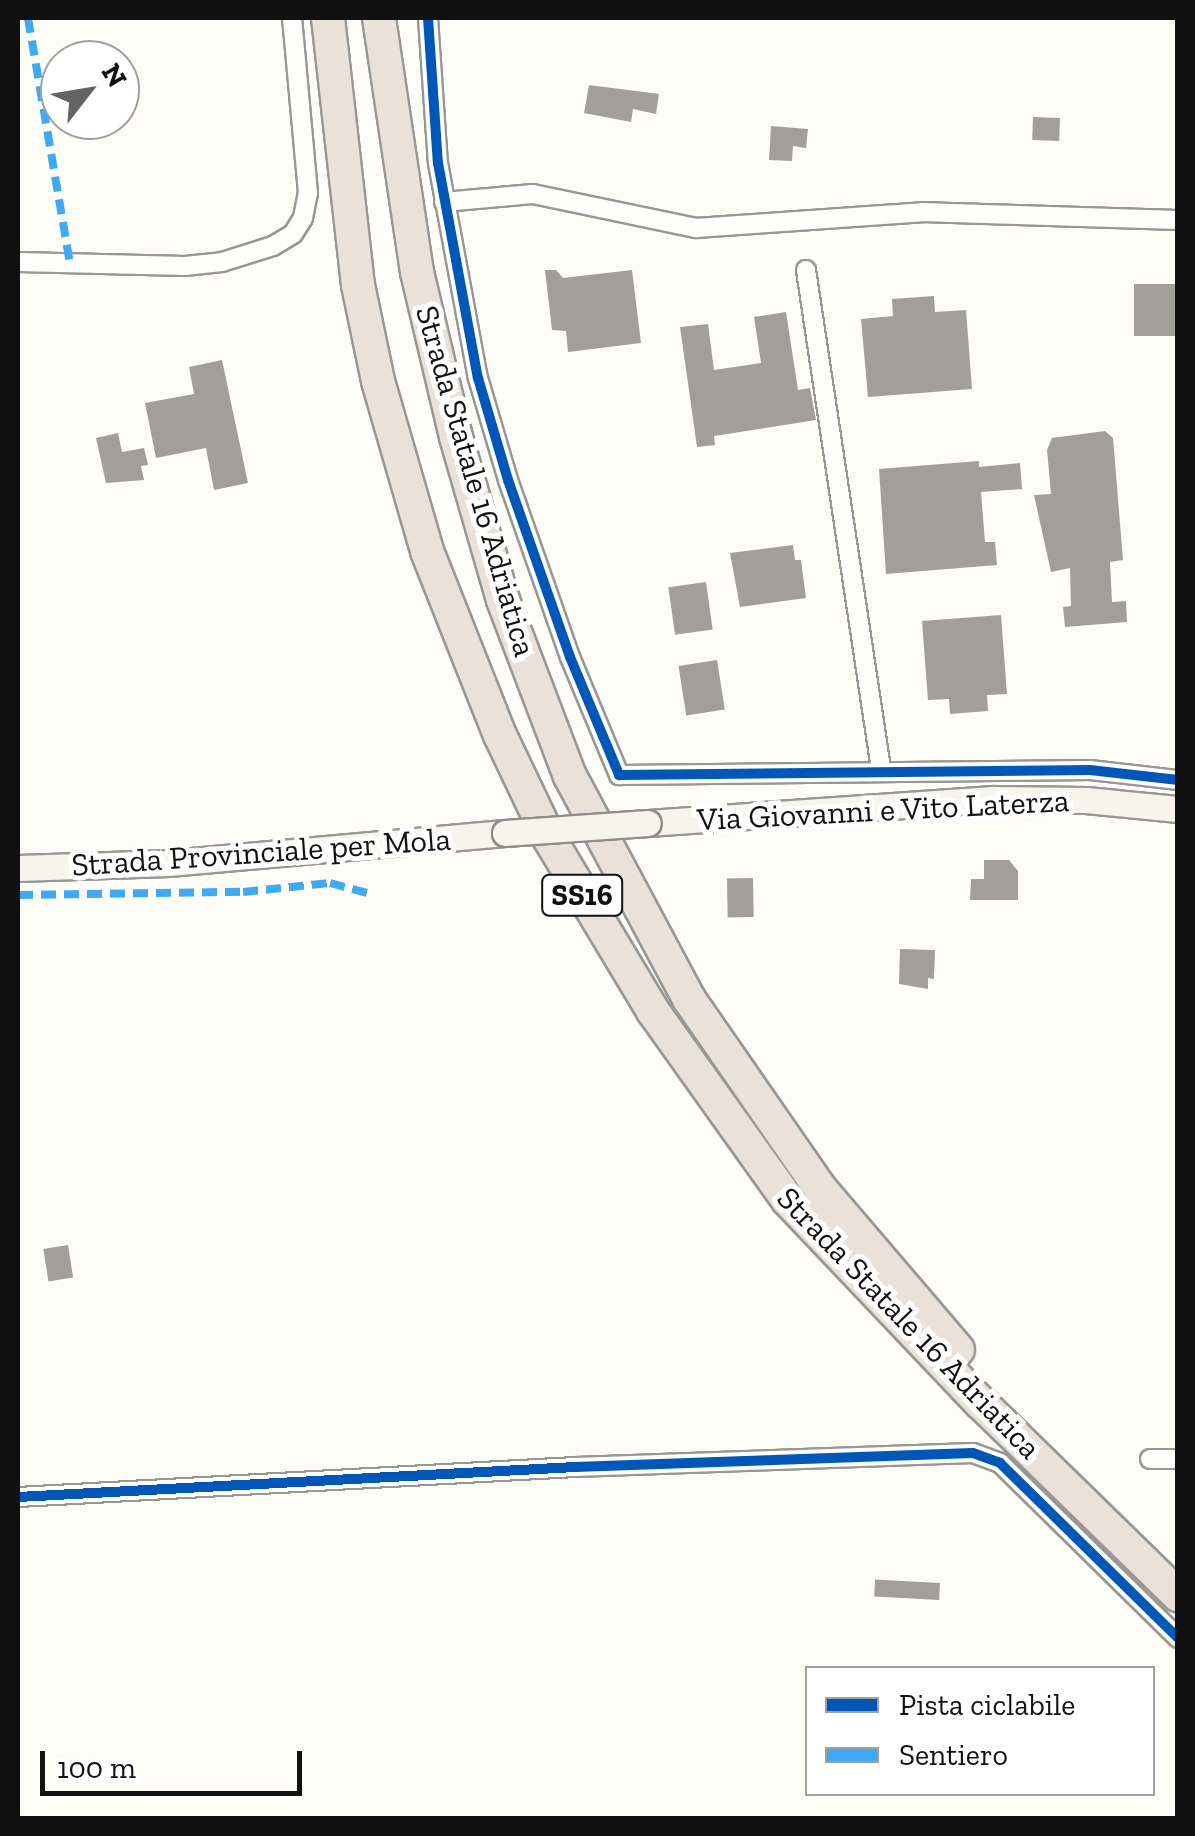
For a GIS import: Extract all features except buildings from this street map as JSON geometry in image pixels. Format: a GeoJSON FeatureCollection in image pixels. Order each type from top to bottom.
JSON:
{"type":"FeatureCollection","features":[{"type":"Feature","properties":{"kind":"highway","name":"Strada Statale 16 Adriatica"},"geometry":{"type":"LineString","coordinates":[[328,18],[352,246],[378,381],[427,551],[494,720],[550,838],[653,1011],[788,1200],[980,1402],[1178,1595]]}},
{"type":"Feature","properties":{"kind":"highway","name":"Strada Statale 16 Adriatica"},"geometry":{"type":"LineString","coordinates":[[379,18],[417,272],[456,437],[504,600],[570,776],[689,999],[819,1187],[946,1338],[1178,1568]]}},
{"type":"Feature","properties":{"kind":"street"},"geometry":{"type":"LineString","coordinates":[[18,262],[185,266],[222,262],[273,246],[293,234],[303,218],[308,193],[292,18]]}},
{"type":"Feature","properties":{"kind":"street"},"geometry":{"type":"LineString","coordinates":[[428,18],[444,202],[478,378],[508,480],[570,657],[619,776],[881,769],[1090,770],[1178,780]]}},
{"type":"Feature","properties":{"kind":"street"},"geometry":{"type":"LineString","coordinates":[[444,202],[532,194],[696,228],[922,212],[1178,220]]}},
{"type":"Feature","properties":{"kind":"street"},"geometry":{"type":"LineString","coordinates":[[806,270],[881,769]]}},
{"type":"Feature","properties":{"kind":"street","name":"Via Giovanni e Vito Laterza"},"geometry":{"type":"LineString","coordinates":[[505,833],[993,799],[1086,800],[1178,809]]}},
{"type":"Feature","properties":{"kind":"street","name":"Strada Provinciale per Mola"},"geometry":{"type":"LineString","coordinates":[[18,868],[169,863],[505,833]]}},
{"type":"Feature","properties":{"kind":"street"},"geometry":{"type":"LineString","coordinates":[[18,1497],[575,1467],[972,1453],[1000,1464],[1178,1638]]}},
{"type":"Feature","properties":{"kind":"street"},"geometry":{"type":"LineString","coordinates":[[1150,1459],[1178,1459]]}},
{"type":"Feature","properties":{"kind":"marked path"},"geometry":{"type":"LineString","coordinates":[[28,18],[70,264]]}},
{"type":"Feature","properties":{"kind":"marked path"},"geometry":{"type":"LineString","coordinates":[[18,895],[243,892],[330,883],[368,893]]}},
{"type":"Feature","properties":{"kind":"cycle path"},"geometry":{"type":"LineString","coordinates":[[428,18],[438,163],[478,378],[508,480],[570,657],[619,775],[1090,770],[1178,780]]}},
{"type":"Feature","properties":{"kind":"cycle path"},"geometry":{"type":"LineString","coordinates":[[18,1497],[575,1467],[973,1453],[1000,1463],[1178,1638]]}}]}
